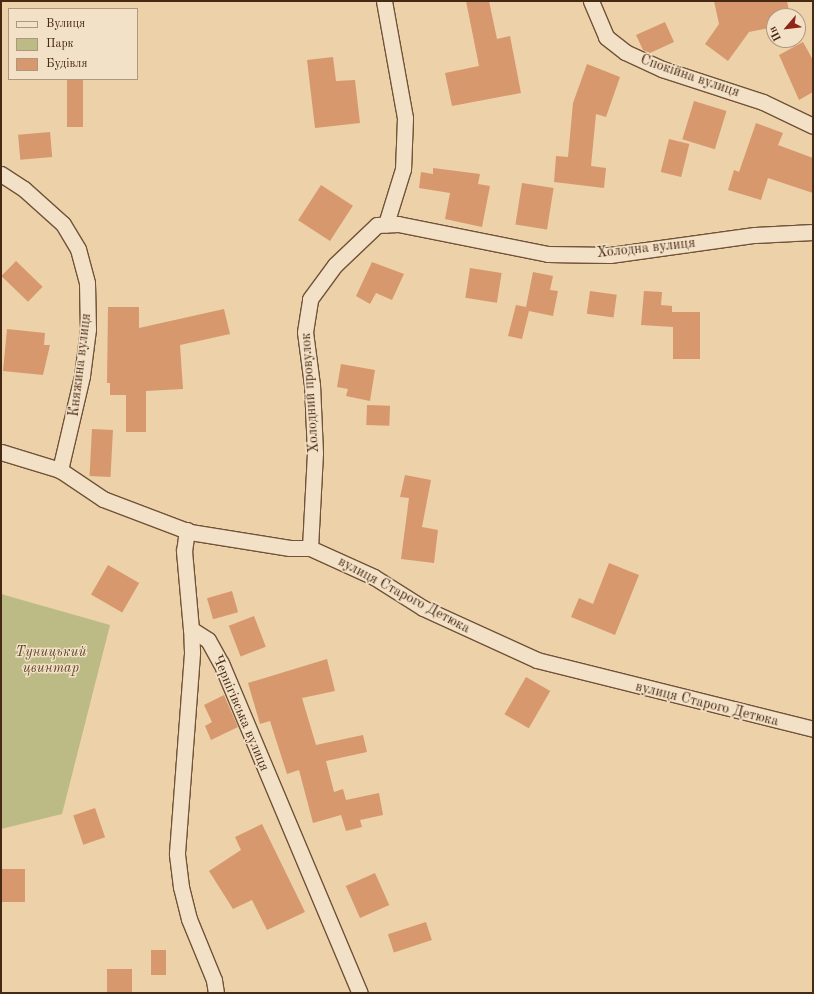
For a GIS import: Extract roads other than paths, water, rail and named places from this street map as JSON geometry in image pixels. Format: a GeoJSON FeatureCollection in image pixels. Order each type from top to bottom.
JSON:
{"type":"FeatureCollection","features":[{"type":"Feature","properties":{"kind":"street"},"geometry":{"type":"LineString","coordinates":[[384,1],[405,118],[403,169],[386,224]]}},
{"type":"Feature","properties":{"kind":"street","name":"Спокійна вулиця"},"geometry":{"type":"LineString","coordinates":[[591,1],[606,37],[625,52],[662,70],[763,102],[813,126]]}},
{"type":"Feature","properties":{"kind":"street","name":"Княжина вулиця"},"geometry":{"type":"LineString","coordinates":[[1,174],[24,189],[63,224],[78,249],[87,283],[88,329],[82,376],[60,470]]}},
{"type":"Feature","properties":{"kind":"street","name":"Холодна вулиця"},"geometry":{"type":"LineString","coordinates":[[386,224],[398,224],[556,254],[610,255],[755,235],[813,232]]}},
{"type":"Feature","properties":{"kind":"street","name":"Холодний провулок"},"geometry":{"type":"LineString","coordinates":[[310,548],[315,453],[312,385],[304,332],[310,299],[335,265],[377,225],[386,224]]}},
{"type":"Feature","properties":{"kind":"street","name":"вулиця Старого Детюка"},"geometry":{"type":"LineString","coordinates":[[1,452],[60,470],[103,499],[186,530],[290,548],[310,548],[374,577],[423,608],[537,660],[813,729]]}},
{"type":"Feature","properties":{"kind":"street"},"geometry":{"type":"LineString","coordinates":[[186,530],[184,551],[190,629]]}},
{"type":"Feature","properties":{"kind":"street","name":"Чернігівська вулиця"},"geometry":{"type":"LineString","coordinates":[[190,629],[192,652],[177,853],[181,887],[189,919],[214,980],[216,993]]}},
{"type":"Feature","properties":{"kind":"street","name":"Чернігівська вулиця"},"geometry":{"type":"LineString","coordinates":[[190,629],[208,640],[221,662],[360,993]]}},
{"type":"Feature","properties":{"kind":"park label","name":"Туницький цвинтар"},"geometry":{"type":"Point","coordinates":[51,660]}}]}
